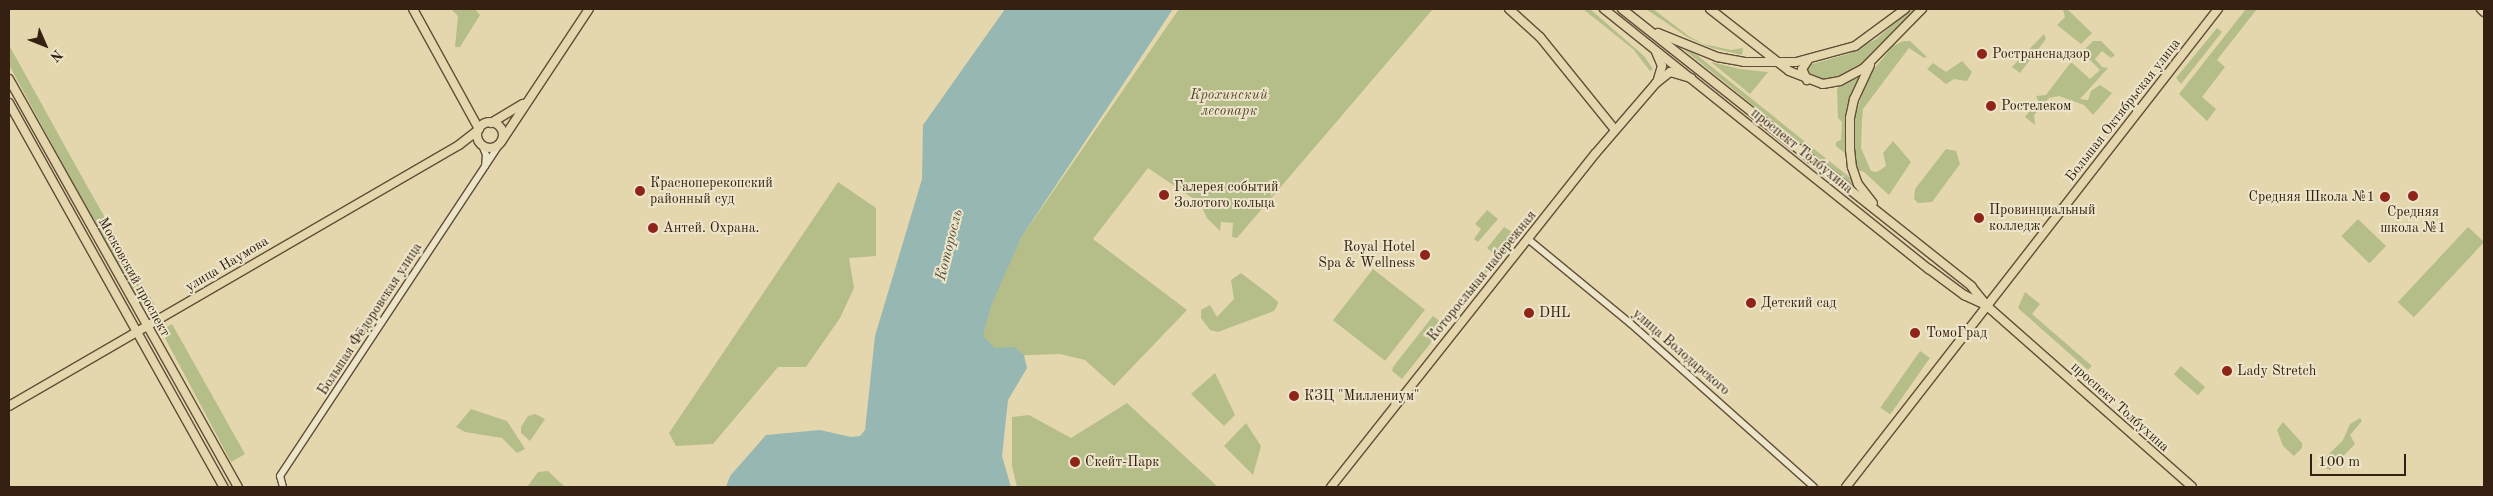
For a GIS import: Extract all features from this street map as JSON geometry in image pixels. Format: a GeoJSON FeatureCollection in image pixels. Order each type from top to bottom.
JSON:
{"type":"FeatureCollection","features":[{"type":"Feature","properties":{"kind":"main road"},"geometry":{"type":"LineString","coordinates":[[413,9],[467,105],[479,129],[482,145],[493,148],[501,142],[501,128],[490,123],[467,105]]}},
{"type":"Feature","properties":{"kind":"main road","name":"Большая Фёдоровская улица"},"geometry":{"type":"LineString","coordinates":[[501,142],[589,9]]}},
{"type":"Feature","properties":{"kind":"main road"},"geometry":{"type":"LineString","coordinates":[[1509,9],[1540,37],[1615,130]]}},
{"type":"Feature","properties":{"kind":"main road","name":"проспект Толбухина"},"geometry":{"type":"LineString","coordinates":[[1604,9],[1929,269],[1964,295],[1987,306]]}},
{"type":"Feature","properties":{"kind":"main road","name":"проспект Толбухина"},"geometry":{"type":"LineString","coordinates":[[1622,9],[1971,286],[1987,306],[2192,487]]}},
{"type":"Feature","properties":{"kind":"main road"},"geometry":{"type":"LineString","coordinates":[[1710,9],[1779,63],[1806,80],[1830,84],[1854,76],[1873,60],[1922,9]]}},
{"type":"Feature","properties":{"kind":"main road"},"geometry":{"type":"LineString","coordinates":[[1641,24],[1702,52],[1744,62],[1779,63],[1808,60],[1854,46],[1905,9]]}},
{"type":"Feature","properties":{"kind":"main road","name":"Большая Октябрьская улица"},"geometry":{"type":"LineString","coordinates":[[1846,487],[2218,9]]}},
{"type":"Feature","properties":{"kind":"main road"},"geometry":{"type":"LineString","coordinates":[[2481,9],[2484,12]]}},
{"type":"Feature","properties":{"kind":"main road"},"geometry":{"type":"LineString","coordinates":[[1744,62],[1754,54],[1753,43]]}},
{"type":"Feature","properties":{"kind":"main road"},"geometry":{"type":"LineString","coordinates":[[1651,46],[1661,61],[1661,74],[1656,83]]}},
{"type":"Feature","properties":{"kind":"main road"},"geometry":{"type":"LineString","coordinates":[[1806,80],[1802,73],[1808,60]]}},
{"type":"Feature","properties":{"kind":"main road"},"geometry":{"type":"LineString","coordinates":[[1873,60],[1854,99],[1850,118],[1850,149],[1852,167],[1858,184],[1882,214]]}},
{"type":"Feature","properties":{"kind":"main road"},"geometry":{"type":"LineString","coordinates":[[1656,83],[1670,72],[1690,78]]}},
{"type":"Feature","properties":{"kind":"main road","name":"Московский проспект"},"geometry":{"type":"LineString","coordinates":[[9,79],[238,487]]}},
{"type":"Feature","properties":{"kind":"main road","name":"Которосльная набережная"},"geometry":{"type":"LineString","coordinates":[[1331,487],[1615,130],[1656,83]]}},
{"type":"Feature","properties":{"kind":"main road","name":"Большая Фёдоровская улица"},"geometry":{"type":"LineString","coordinates":[[490,123],[512,113],[530,98]]}},
{"type":"Feature","properties":{"kind":"main road","name":"Московский проспект"},"geometry":{"type":"LineString","coordinates":[[9,103],[135,332],[224,487]]}},
{"type":"Feature","properties":{"kind":"main road"},"geometry":{"type":"LineString","coordinates":[[479,129],[490,123]]}},
{"type":"Feature","properties":{"kind":"main road","name":"улица Наумова"},"geometry":{"type":"LineString","coordinates":[[9,406],[459,145],[479,129]]}},
{"type":"Feature","properties":{"kind":"main road","name":"улица Наумова"},"geometry":{"type":"LineString","coordinates":[[459,145],[469,142],[482,145]]}},
{"type":"Feature","properties":{"kind":"street","name":"Большая Фёдоровская улица"},"geometry":{"type":"LineString","coordinates":[[281,485],[284,470],[501,142]]}},
{"type":"Feature","properties":{"kind":"street"},"geometry":{"type":"LineString","coordinates":[[482,145],[486,159],[484,169]]}},
{"type":"Feature","properties":{"kind":"street","name":"улица Володарского"},"geometry":{"type":"LineString","coordinates":[[1528,239],[1630,323],[1814,487]]}},
{"type":"Feature","properties":{"kind":"green space"},"geometry":{"type":"Polygon","coordinates":[[[451,9],[475,9],[480,15],[460,47],[455,47],[458,16],[451,9]]]}},
{"type":"Feature","properties":{"kind":"green space","name":"Крохинский лесопарк"},"geometry":{"type":"Polygon","coordinates":[[[1179,9],[1433,9],[1237,238],[1232,237],[1233,223],[1221,222],[1220,231],[1207,218],[1200,203],[1148,168],[1093,239],[1187,310],[1114,386],[1085,360],[1060,354],[998,356],[981,340],[997,283],[1021,238],[1179,9]]]}},
{"type":"Feature","properties":{"kind":"green space"},"geometry":{"type":"Polygon","coordinates":[[[1583,9],[1590,9],[1644,56],[1653,69],[1650,71],[1633,49],[1583,9]]]}},
{"type":"Feature","properties":{"kind":"green space"},"geometry":{"type":"Polygon","coordinates":[[[1646,9],[1653,9],[1690,37],[1704,44],[1731,50],[1743,48],[1742,55],[1712,48],[1687,37],[1646,9]]]}},
{"type":"Feature","properties":{"kind":"green space"},"geometry":{"type":"Polygon","coordinates":[[[1911,9],[1917,9],[1856,70],[1831,81],[1813,78],[1806,73],[1809,65],[1848,54],[1876,39],[1911,9]]]}},
{"type":"Feature","properties":{"kind":"green space"},"geometry":{"type":"Polygon","coordinates":[[[2246,9],[2257,9],[2217,60],[2225,67],[2202,97],[2216,109],[2207,121],[2179,94],[2246,9]]]}},
{"type":"Feature","properties":{"kind":"green space"},"geometry":{"type":"Polygon","coordinates":[[[2063,10],[2068,10],[2092,33],[2081,44],[2057,25],[2065,17],[2063,10]]]}},
{"type":"Feature","properties":{"kind":"green space"},"geometry":{"type":"Polygon","coordinates":[[[2217,28],[2222,32],[2181,84],[2176,78],[2217,28]]]}},
{"type":"Feature","properties":{"kind":"green space"},"geometry":{"type":"Polygon","coordinates":[[[2044,34],[2046,39],[2020,73],[2012,67],[2044,34]]]}},
{"type":"Feature","properties":{"kind":"green space"},"geometry":{"type":"Polygon","coordinates":[[[1903,41],[1910,41],[1927,57],[1924,58],[1909,48],[1863,109],[1862,120],[1861,148],[1871,171],[1877,172],[1886,166],[1883,153],[1893,141],[1911,162],[1889,195],[1864,172],[1857,170],[1853,154],[1853,121],[1869,75],[1893,46],[1903,41]]]}},
{"type":"Feature","properties":{"kind":"green space"},"geometry":{"type":"Polygon","coordinates":[[[2093,41],[2101,41],[2115,55],[2111,58],[2102,51],[2095,59],[2102,67],[2108,68],[2080,99],[2088,100],[2091,91],[2100,85],[2112,93],[2093,115],[2084,105],[2059,96],[2049,98],[2034,115],[2035,125],[2025,117],[2038,100],[2036,96],[2046,95],[2071,62],[2090,79],[2100,70],[2082,52],[2093,41]]]}},
{"type":"Feature","properties":{"kind":"green space"},"geometry":{"type":"Polygon","coordinates":[[[9,45],[155,305],[147,308],[139,305],[9,65],[9,45]]]}},
{"type":"Feature","properties":{"kind":"green space"},"geometry":{"type":"Polygon","coordinates":[[[1682,48],[1697,55],[1853,180],[1856,188],[1682,48]]]}},
{"type":"Feature","properties":{"kind":"green space"},"geometry":{"type":"Polygon","coordinates":[[[1962,61],[1972,72],[1967,81],[1954,79],[1946,84],[1927,69],[1933,63],[1946,72],[1962,61]]]}},
{"type":"Feature","properties":{"kind":"green space"},"geometry":{"type":"Polygon","coordinates":[[[1711,62],[1740,69],[1768,72],[1750,94],[1711,62]]]}},
{"type":"Feature","properties":{"kind":"green space"},"geometry":{"type":"Polygon","coordinates":[[[1861,76],[1848,107],[1846,154],[1836,146],[1836,142],[1841,140],[1842,122],[1838,118],[1837,90],[1839,86],[1861,76]]]}},
{"type":"Feature","properties":{"kind":"green space"},"geometry":{"type":"Polygon","coordinates":[[[1946,149],[1956,151],[1960,164],[1932,202],[1918,203],[1914,199],[1915,189],[1946,149]]]}},
{"type":"Feature","properties":{"kind":"green space"},"geometry":{"type":"Polygon","coordinates":[[[838,182],[876,208],[876,256],[849,258],[854,288],[840,318],[806,367],[778,367],[713,444],[676,446],[669,433],[838,182]]]}},
{"type":"Feature","properties":{"kind":"green space"},"geometry":{"type":"Polygon","coordinates":[[[1487,210],[1498,219],[1478,242],[1474,239],[1481,229],[1475,224],[1487,210]]]}},
{"type":"Feature","properties":{"kind":"green space"},"geometry":{"type":"Polygon","coordinates":[[[2358,219],[2386,246],[2369,263],[2341,236],[2358,219]]]}},
{"type":"Feature","properties":{"kind":"green space"},"geometry":{"type":"Polygon","coordinates":[[[1504,227],[1517,235],[1402,379],[1392,371],[1393,367],[1433,316],[1442,323],[1496,256],[1487,248],[1504,227]]]}},
{"type":"Feature","properties":{"kind":"green space"},"geometry":{"type":"Polygon","coordinates":[[[2468,227],[2484,242],[2414,317],[2398,302],[2468,227]]]}},
{"type":"Feature","properties":{"kind":"green space"},"geometry":{"type":"Polygon","coordinates":[[[1373,269],[1425,310],[1385,361],[1333,320],[1373,269]]]}},
{"type":"Feature","properties":{"kind":"green space"},"geometry":{"type":"Polygon","coordinates":[[[1241,273],[1278,302],[1277,306],[1274,311],[1218,332],[1210,330],[1201,318],[1201,310],[1210,305],[1217,317],[1234,299],[1231,280],[1241,273]]]}},
{"type":"Feature","properties":{"kind":"green space"},"geometry":{"type":"Polygon","coordinates":[[[2025,292],[2040,304],[2032,314],[2092,366],[2088,370],[2018,308],[2025,292]]]}},
{"type":"Feature","properties":{"kind":"green space"},"geometry":{"type":"Polygon","coordinates":[[[172,324],[245,454],[231,462],[165,338],[165,328],[172,324]]]}},
{"type":"Feature","properties":{"kind":"green space"},"geometry":{"type":"Polygon","coordinates":[[[1920,351],[1930,358],[1890,414],[1880,408],[1920,351]]]}},
{"type":"Feature","properties":{"kind":"green space"},"geometry":{"type":"Polygon","coordinates":[[[2181,366],[2205,387],[2198,395],[2174,374],[2181,366]]]}},
{"type":"Feature","properties":{"kind":"green space"},"geometry":{"type":"Polygon","coordinates":[[[1215,373],[1235,415],[1224,426],[1191,394],[1215,373]]]}},
{"type":"Feature","properties":{"kind":"green space"},"geometry":{"type":"Polygon","coordinates":[[[1127,403],[1218,487],[1017,487],[1012,466],[1012,417],[1029,415],[1071,438],[1127,403]]]}},
{"type":"Feature","properties":{"kind":"green space"},"geometry":{"type":"Polygon","coordinates":[[[471,409],[507,421],[525,449],[517,453],[502,438],[465,432],[456,427],[471,409]]]}},
{"type":"Feature","properties":{"kind":"green space"},"geometry":{"type":"Polygon","coordinates":[[[535,414],[545,419],[530,441],[521,433],[521,427],[528,416],[535,414]]]}},
{"type":"Feature","properties":{"kind":"green space"},"geometry":{"type":"Polygon","coordinates":[[[2360,418],[2362,421],[2350,435],[2355,444],[2330,470],[2325,468],[2324,459],[2343,440],[2350,424],[2360,418]]]}},
{"type":"Feature","properties":{"kind":"green space"},"geometry":{"type":"Polygon","coordinates":[[[2283,422],[2302,443],[2302,448],[2294,456],[2283,446],[2277,430],[2283,422]]]}},
{"type":"Feature","properties":{"kind":"green space"},"geometry":{"type":"Polygon","coordinates":[[[1246,423],[1261,446],[1253,475],[1224,446],[1246,423]]]}},
{"type":"Feature","properties":{"kind":"green space"},"geometry":{"type":"Polygon","coordinates":[[[548,471],[565,487],[527,487],[538,472],[548,471]]]}},
{"type":"Feature","properties":{"kind":"water","name":"Которосль"},"geometry":{"type":"Polygon","coordinates":[[[1005,9],[1173,9],[1021,238],[991,306],[983,336],[995,348],[1015,347],[1024,355],[1027,368],[1008,400],[1002,456],[1011,487],[726,487],[730,476],[766,435],[820,430],[851,437],[860,436],[865,430],[875,336],[922,179],[923,125],[1005,9]]]}},
{"type":"Feature","properties":{"kind":"place","name":"Ространснадзор"},"geometry":{"type":"Point","coordinates":[1982,54]}},
{"type":"Feature","properties":{"kind":"place","name":"Ростелеком"},"geometry":{"type":"Point","coordinates":[1991,106]}},
{"type":"Feature","properties":{"kind":"place","name":"Красноперекопский районный суд"},"geometry":{"type":"Point","coordinates":[640,191]}},
{"type":"Feature","properties":{"kind":"place","name":"Галерея событий Золотого кольца"},"geometry":{"type":"Point","coordinates":[1164,195]}},
{"type":"Feature","properties":{"kind":"place","name":"Средняя школа №1"},"geometry":{"type":"Point","coordinates":[2413,196]}},
{"type":"Feature","properties":{"kind":"place","name":"Средняя Школа №1"},"geometry":{"type":"Point","coordinates":[2385,197]}},
{"type":"Feature","properties":{"kind":"place","name":"Провинциальный колледж"},"geometry":{"type":"Point","coordinates":[1979,218]}},
{"type":"Feature","properties":{"kind":"place","name":"Антей. Охрана."},"geometry":{"type":"Point","coordinates":[653,228]}},
{"type":"Feature","properties":{"kind":"place","name":"Royal Hotel Spa & Wеllness"},"geometry":{"type":"Point","coordinates":[1425,255]}},
{"type":"Feature","properties":{"kind":"place","name":"Детский сад"},"geometry":{"type":"Point","coordinates":[1751,303]}},
{"type":"Feature","properties":{"kind":"place","name":"DHL"},"geometry":{"type":"Point","coordinates":[1529,313]}},
{"type":"Feature","properties":{"kind":"place","name":"ТомоГрад"},"geometry":{"type":"Point","coordinates":[1915,333]}},
{"type":"Feature","properties":{"kind":"place","name":"Lady Stretch"},"geometry":{"type":"Point","coordinates":[2227,371]}},
{"type":"Feature","properties":{"kind":"place","name":"КЗЦ \"Миллениум\""},"geometry":{"type":"Point","coordinates":[1294,396]}},
{"type":"Feature","properties":{"kind":"place","name":"Скейт-Парк"},"geometry":{"type":"Point","coordinates":[1075,462]}}]}
